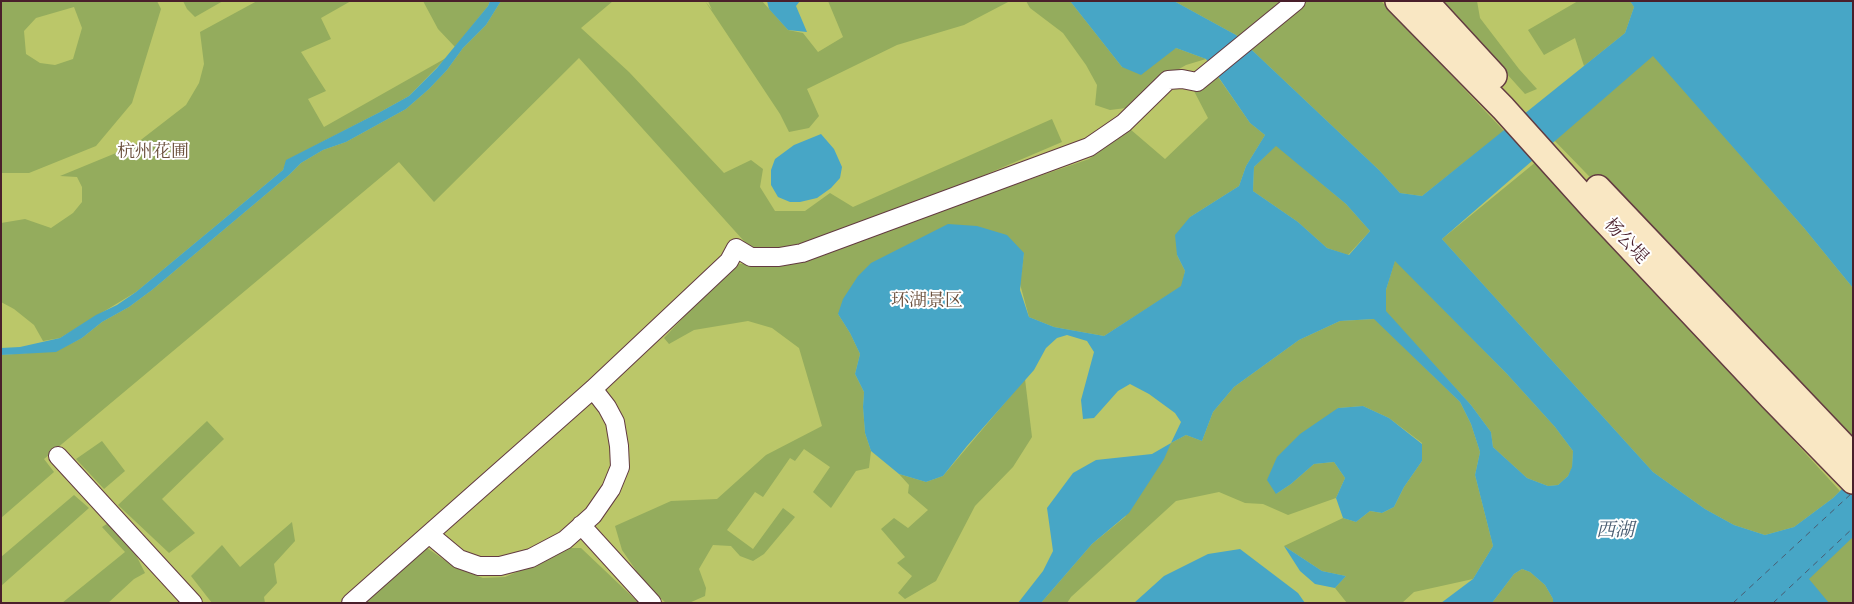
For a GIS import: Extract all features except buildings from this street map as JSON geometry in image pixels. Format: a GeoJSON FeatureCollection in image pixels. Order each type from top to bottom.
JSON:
{"type":"FeatureCollection","features":[{"type":"Feature","properties":{"kind":"main road","name":"杨公堤"},"geometry":{"type":"LineString","coordinates":[[1398,1],[1508,103]]}},
{"type":"Feature","properties":{"kind":"main road","name":"杨公堤"},"geometry":{"type":"LineString","coordinates":[[1425,1],[1508,103],[1848,468]]}},
{"type":"Feature","properties":{"kind":"street"},"geometry":{"type":"LineString","coordinates":[[351,603],[593,389],[729,261],[736,248],[752,257],[779,257],[818,248],[1089,148],[1124,124],[1168,80],[1182,79],[1197,82],[1296,1]]}},
{"type":"Feature","properties":{"kind":"street"},"geometry":{"type":"LineString","coordinates":[[428,534],[459,559],[479,566],[500,566],[531,558],[565,540],[593,515],[611,489],[620,467],[615,422],[607,407],[593,389]]}},
{"type":"Feature","properties":{"kind":"street"},"geometry":{"type":"LineString","coordinates":[[58,456],[193,603]]}},
{"type":"Feature","properties":{"kind":"street"},"geometry":{"type":"LineString","coordinates":[[581,525],[652,603]]}},
{"type":"Feature","properties":{"kind":"green space","name":"环湖景区"},"geometry":{"type":"Polygon","coordinates":[[[1,1],[1853,1],[1853,603],[1,603],[1,1]]]}},
{"type":"Feature","properties":{"kind":"green space"},"geometry":{"type":"Polygon","coordinates":[[[1,1],[157,1],[161,9],[132,103],[96,146],[29,173],[1,173],[1,1]],[[74,7],[36,18],[24,31],[26,54],[40,63],[55,65],[73,59],[82,28],[74,7]]]}},
{"type":"Feature","properties":{"kind":"green space"},"geometry":{"type":"Polygon","coordinates":[[[183,1],[223,1],[195,17],[187,9],[183,1]]]}},
{"type":"Feature","properties":{"kind":"green space","name":"杭州花圃"},"geometry":{"type":"Polygon","coordinates":[[[257,1],[351,1],[321,18],[331,39],[301,52],[326,91],[308,99],[324,127],[446,58],[409,96],[287,160],[283,170],[136,292],[60,338],[43,341],[34,325],[14,309],[1,302],[1,223],[25,219],[51,228],[73,213],[82,202],[82,187],[77,177],[60,176],[133,146],[186,105],[199,83],[204,64],[200,32],[257,1]]]}},
{"type":"Feature","properties":{"kind":"green space"},"geometry":{"type":"Polygon","coordinates":[[[423,1],[490,1],[455,47],[438,29],[423,1]]]}},
{"type":"Feature","properties":{"kind":"green space"},"geometry":{"type":"Polygon","coordinates":[[[501,1],[613,1],[581,28],[629,72],[724,173],[751,160],[763,169],[760,187],[775,211],[805,211],[830,193],[853,207],[1052,119],[1062,142],[940,194],[799,247],[752,250],[579,58],[434,202],[399,162],[44,459],[54,472],[1,518],[1,355],[56,351],[82,338],[102,322],[129,307],[152,290],[301,163],[323,150],[346,142],[406,109],[447,70],[463,48],[486,25],[501,1]]]}},
{"type":"Feature","properties":{"kind":"green space"},"geometry":{"type":"Polygon","coordinates":[[[705,1],[712,10],[708,1],[762,1],[788,30],[803,33],[818,52],[843,37],[828,1],[1010,1],[964,25],[897,45],[807,89],[819,116],[809,128],[789,132],[780,114],[705,1]]]}},
{"type":"Feature","properties":{"kind":"green space"},"geometry":{"type":"Polygon","coordinates":[[[1026,1],[1070,1],[1122,67],[1176,48],[1206,59],[1186,65],[1153,84],[1126,108],[1110,110],[1095,105],[1097,85],[1086,65],[1063,33],[1030,8],[1026,1]]]}},
{"type":"Feature","properties":{"kind":"green space"},"geometry":{"type":"Polygon","coordinates":[[[1174,1],[1381,1],[1504,131],[1422,196],[1400,193],[1379,170],[1236,35],[1174,1]]]}},
{"type":"Feature","properties":{"kind":"green space"},"geometry":{"type":"Polygon","coordinates":[[[1441,1],[1477,1],[1480,18],[1519,69],[1537,89],[1525,94],[1441,1]]]}},
{"type":"Feature","properties":{"kind":"green space"},"geometry":{"type":"Polygon","coordinates":[[[1578,1],[1630,1],[1634,7],[1625,33],[1584,66],[1575,38],[1544,55],[1528,30],[1578,1]]]}},
{"type":"Feature","properties":{"kind":"green space"},"geometry":{"type":"Polygon","coordinates":[[[1653,55],[1804,228],[1853,288],[1853,448],[1550,136],[1653,55]]]}},
{"type":"Feature","properties":{"kind":"green space"},"geometry":{"type":"Polygon","coordinates":[[[1218,77],[1250,123],[1265,135],[1246,166],[1239,186],[1190,217],[1177,255],[1185,271],[1182,286],[1104,336],[1054,327],[1029,317],[1020,284],[1024,253],[838,314],[860,354],[855,374],[864,392],[865,433],[871,451],[869,468],[856,471],[831,508],[813,492],[830,467],[804,449],[795,461],[790,458],[763,497],[755,492],[727,530],[753,549],[783,508],[795,517],[764,554],[753,561],[740,556],[731,546],[713,545],[699,569],[706,588],[705,596],[689,603],[666,603],[646,585],[622,550],[615,526],[671,501],[717,499],[766,455],[822,426],[799,348],[772,328],[748,321],[694,330],[669,344],[664,338],[714,285],[739,264],[800,259],[1089,159],[1130,129],[1165,159],[1208,118],[1194,91],[1218,77]]]}},
{"type":"Feature","properties":{"kind":"green space"},"geometry":{"type":"Polygon","coordinates":[[[1276,145],[1346,204],[1370,231],[1348,255],[1327,248],[1298,222],[1253,191],[1254,167],[1276,145]]]}},
{"type":"Feature","properties":{"kind":"green space"},"geometry":{"type":"Polygon","coordinates":[[[1537,161],[1840,491],[1833,498],[1794,527],[1765,535],[1734,525],[1705,509],[1653,472],[1442,239],[1537,161]]]}},
{"type":"Feature","properties":{"kind":"green space"},"geometry":{"type":"Polygon","coordinates":[[[1395,260],[1507,374],[1555,427],[1573,451],[1572,468],[1568,476],[1558,485],[1548,486],[1527,478],[1493,447],[1491,432],[1471,405],[1385,311],[1386,290],[1395,260]]]}},
{"type":"Feature","properties":{"kind":"green space"},"geometry":{"type":"Polygon","coordinates":[[[1375,319],[1460,402],[1471,424],[1480,452],[1475,475],[1493,546],[1473,579],[1414,592],[1402,603],[1347,603],[1335,588],[1346,576],[1322,571],[1284,546],[1343,518],[1356,522],[1370,511],[1382,513],[1394,507],[1404,487],[1422,461],[1422,443],[1389,418],[1363,406],[1338,408],[1276,494],[1314,464],[1334,462],[1345,478],[1336,498],[1288,515],[1263,504],[1245,503],[1219,492],[1176,501],[1071,597],[1067,603],[1041,603],[1092,544],[1125,517],[1171,443],[1186,435],[1202,441],[1213,412],[1234,387],[1299,340],[1340,321],[1375,319]]]}},
{"type":"Feature","properties":{"kind":"green space"},"geometry":{"type":"Polygon","coordinates":[[[1025,379],[1032,437],[1013,467],[975,506],[936,581],[905,599],[898,593],[912,576],[897,563],[905,557],[881,529],[894,518],[908,528],[928,510],[908,493],[909,485],[899,474],[926,482],[943,476],[1025,379]]]}},
{"type":"Feature","properties":{"kind":"green space"},"geometry":{"type":"Polygon","coordinates":[[[207,421],[224,439],[162,499],[195,533],[169,553],[118,505],[207,421]]]}},
{"type":"Feature","properties":{"kind":"green space"},"geometry":{"type":"Polygon","coordinates":[[[102,441],[125,471],[104,489],[76,459],[102,441]]]}},
{"type":"Feature","properties":{"kind":"green space"},"geometry":{"type":"Polygon","coordinates":[[[74,495],[89,508],[1,586],[1,557],[74,495]]]}},
{"type":"Feature","properties":{"kind":"green space"},"geometry":{"type":"Polygon","coordinates":[[[110,522],[136,555],[145,573],[134,579],[108,603],[62,603],[125,552],[102,527],[110,522]]]}},
{"type":"Feature","properties":{"kind":"green space"},"geometry":{"type":"Polygon","coordinates":[[[292,522],[295,541],[274,564],[277,583],[264,597],[265,603],[212,603],[191,576],[222,545],[240,567],[292,522]]]}},
{"type":"Feature","properties":{"kind":"green space"},"geometry":{"type":"Polygon","coordinates":[[[1853,528],[1853,603],[1821,603],[1800,579],[1853,528]]]}},
{"type":"Feature","properties":{"kind":"green space"},"geometry":{"type":"Polygon","coordinates":[[[427,548],[456,568],[483,578],[505,577],[555,556],[569,548],[581,548],[639,603],[364,603],[427,548]]]}},
{"type":"Feature","properties":{"kind":"green space"},"geometry":{"type":"Polygon","coordinates":[[[1522,569],[1530,572],[1545,585],[1553,599],[1553,603],[1492,603],[1514,574],[1522,569]]]}},
{"type":"Feature","properties":{"kind":"water"},"geometry":{"type":"Polygon","coordinates":[[[490,1],[501,1],[486,25],[463,48],[447,70],[429,89],[406,109],[346,142],[323,150],[301,163],[152,290],[129,307],[102,322],[82,338],[56,352],[1,355],[1,348],[20,347],[60,338],[96,315],[117,305],[136,292],[283,170],[286,160],[409,96],[437,68],[488,6],[490,1]]]}},
{"type":"Feature","properties":{"kind":"water"},"geometry":{"type":"Polygon","coordinates":[[[767,1],[800,1],[796,6],[807,32],[788,30],[769,9],[767,1]]]}},
{"type":"Feature","properties":{"kind":"water","name":"西湖"},"geometry":{"type":"Polygon","coordinates":[[[1070,1],[1174,1],[1236,35],[1379,170],[1400,193],[1422,196],[1625,33],[1634,7],[1630,1],[1853,1],[1853,288],[1804,228],[1653,56],[1442,239],[1653,472],[1705,509],[1734,525],[1765,535],[1794,527],[1833,498],[1853,478],[1853,537],[1809,579],[1829,603],[1553,603],[1553,599],[1545,585],[1530,572],[1522,569],[1514,574],[1492,603],[1441,603],[1473,579],[1493,546],[1475,475],[1480,452],[1471,424],[1460,402],[1374,319],[1340,321],[1299,340],[1234,387],[1213,412],[1202,441],[1186,435],[1171,443],[1181,422],[1175,413],[1149,394],[1130,384],[1118,391],[1094,418],[1083,419],[1081,400],[1094,352],[1087,341],[1067,335],[1057,338],[1046,348],[1034,370],[943,476],[926,482],[899,474],[871,451],[865,433],[864,392],[855,374],[860,354],[838,314],[843,299],[858,276],[871,263],[948,224],[977,226],[1007,235],[1024,253],[1020,290],[1029,317],[1054,327],[1104,336],[1181,286],[1185,271],[1177,255],[1175,235],[1190,217],[1239,186],[1246,166],[1265,135],[1250,123],[1206,59],[1176,48],[1141,75],[1122,67],[1070,1]],[[1276,146],[1254,167],[1253,191],[1298,222],[1327,248],[1349,255],[1370,231],[1346,204],[1276,146]],[[1395,261],[1386,290],[1386,311],[1471,405],[1491,432],[1493,447],[1527,478],[1548,486],[1558,485],[1568,476],[1572,467],[1573,451],[1555,427],[1507,374],[1395,261]]]}},
{"type":"Feature","properties":{"kind":"water"},"geometry":{"type":"Polygon","coordinates":[[[821,134],[834,149],[842,167],[840,178],[831,188],[817,198],[790,202],[778,197],[771,185],[771,170],[775,159],[794,145],[821,134]]]}},
{"type":"Feature","properties":{"kind":"water"},"geometry":{"type":"Polygon","coordinates":[[[1363,406],[1389,418],[1422,444],[1422,461],[1404,487],[1394,507],[1382,513],[1370,511],[1356,522],[1343,518],[1336,498],[1345,478],[1334,462],[1314,464],[1276,494],[1267,480],[1277,457],[1300,434],[1338,408],[1363,406]]]}},
{"type":"Feature","properties":{"kind":"water"},"geometry":{"type":"Polygon","coordinates":[[[1171,443],[1164,459],[1129,513],[1092,544],[1041,603],[1018,603],[1043,571],[1053,551],[1047,508],[1073,473],[1096,460],[1152,454],[1171,443]]]}},
{"type":"Feature","properties":{"kind":"water"},"geometry":{"type":"Polygon","coordinates":[[[1284,546],[1322,571],[1346,576],[1335,588],[1315,584],[1300,571],[1284,546]]]}},
{"type":"Feature","properties":{"kind":"water"},"geometry":{"type":"Polygon","coordinates":[[[1240,549],[1298,593],[1305,603],[1134,603],[1164,576],[1208,554],[1240,549]]]}},
{"type":"Feature","properties":{"kind":"ferry route"},"geometry":{"type":"LineString","coordinates":[[1733,603],[1852,493]]}},
{"type":"Feature","properties":{"kind":"ferry route"},"geometry":{"type":"LineString","coordinates":[[1773,603],[1853,528]]}}]}
